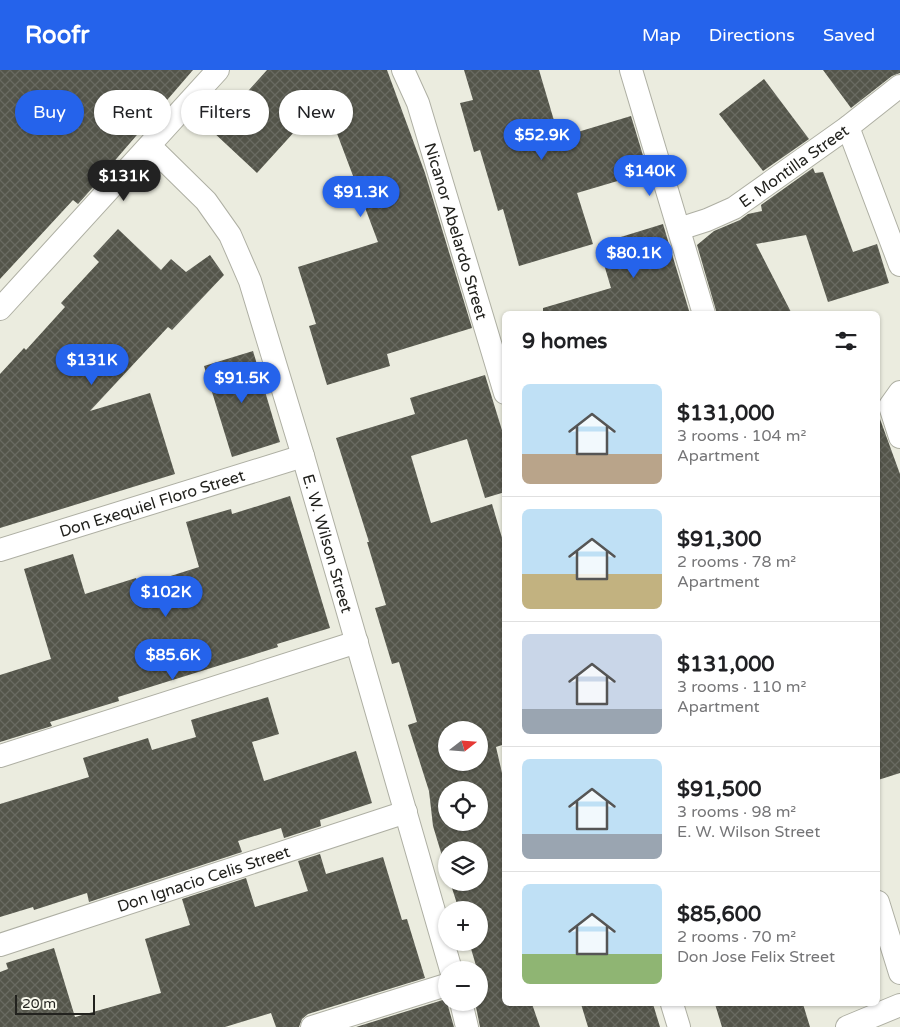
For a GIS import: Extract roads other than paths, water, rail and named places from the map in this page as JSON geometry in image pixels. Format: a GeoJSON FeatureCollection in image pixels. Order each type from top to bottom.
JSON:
{"type":"FeatureCollection","features":[{"type":"Feature","properties":{"kind":"street"},"geometry":{"type":"LineString","coordinates":[[0,309],[218,70]]}},
{"type":"Feature","properties":{"kind":"street","name":"Nicanor Abelardo Street"},"geometry":{"type":"LineString","coordinates":[[403,70],[418,103],[502,383]]}},
{"type":"Feature","properties":{"kind":"street"},"geometry":{"type":"LineString","coordinates":[[631,70],[703,311]]}},
{"type":"Feature","properties":{"kind":"street","name":"E. Montilla Street"},"geometry":{"type":"LineString","coordinates":[[679,229],[707,220],[734,208],[900,86]]}},
{"type":"Feature","properties":{"kind":"street"},"geometry":{"type":"LineString","coordinates":[[848,126],[900,265]]}},
{"type":"Feature","properties":{"kind":"street","name":"E. W. Wilson Street"},"geometry":{"type":"LineString","coordinates":[[150,146],[206,201],[230,236],[250,281],[303,456],[448,961]]}},
{"type":"Feature","properties":{"kind":"street"},"geometry":{"type":"LineString","coordinates":[[900,392],[890,406],[900,437]]}},
{"type":"Feature","properties":{"kind":"street","name":"Don Exequiel Floro Street"},"geometry":{"type":"LineString","coordinates":[[0,550],[303,456]]}},
{"type":"Feature","properties":{"kind":"street"},"geometry":{"type":"LineString","coordinates":[[0,756],[357,642]]}},
{"type":"Feature","properties":{"kind":"street","name":"Don Ignacio Celis Street"},"geometry":{"type":"LineString","coordinates":[[0,945],[406,812]]}},
{"type":"Feature","properties":{"kind":"street"},"geometry":{"type":"LineString","coordinates":[[880,908],[900,973]]}},
{"type":"Feature","properties":{"kind":"street"},"geometry":{"type":"LineString","coordinates":[[312,1027],[438,988]]}},
{"type":"Feature","properties":{"kind":"street"},"geometry":{"type":"LineString","coordinates":[[673,1006],[679,1027]]}},
{"type":"Feature","properties":{"kind":"street"},"geometry":{"type":"LineString","coordinates":[[847,1027],[900,1006]]}},
{"type":"Feature","properties":{"kind":"street"},"geometry":{"type":"LineString","coordinates":[[464,1011],[468,1027]]}}]}
